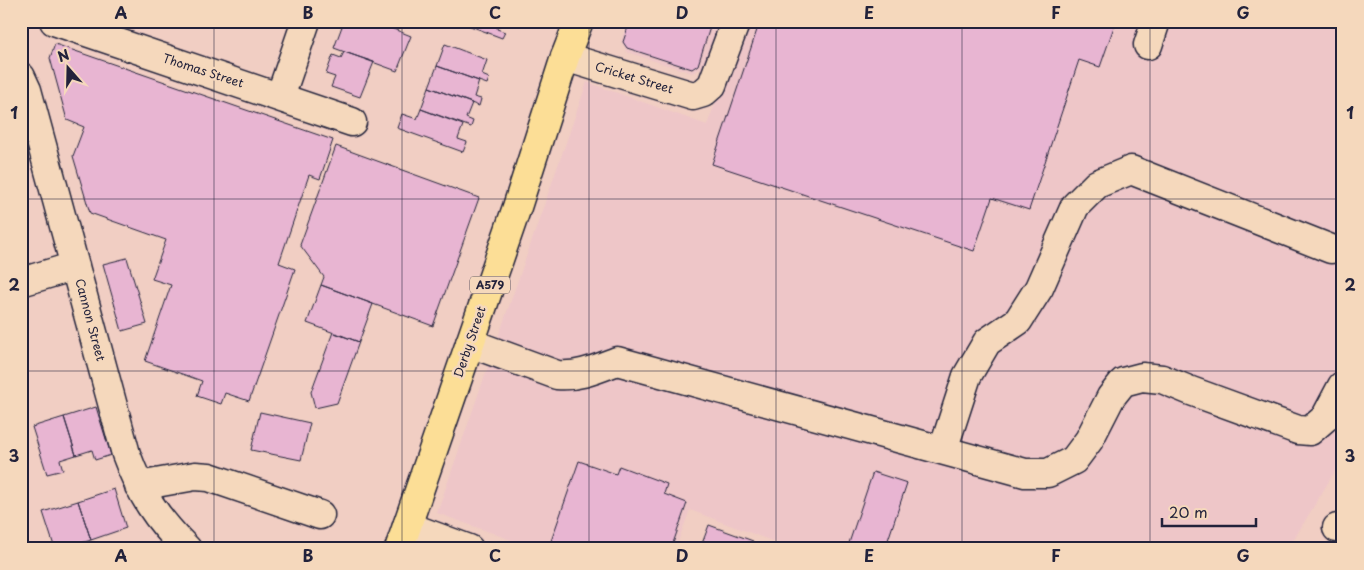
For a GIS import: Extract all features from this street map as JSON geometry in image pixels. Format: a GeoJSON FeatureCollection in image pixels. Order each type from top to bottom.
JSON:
{"type":"FeatureCollection","features":[{"type":"Feature","properties":{"kind":"main road","name":"Derby Street"},"geometry":{"type":"LineString","coordinates":[[403,537],[517,207],[565,57],[579,21]]}},
{"type":"Feature","properties":{"kind":"street","name":"Thomas Street"},"geometry":{"type":"LineString","coordinates":[[54,21],[352,122]]}},
{"type":"Feature","properties":{"kind":"street"},"geometry":{"type":"LineString","coordinates":[[280,97],[306,21]]}},
{"type":"Feature","properties":{"kind":"street","name":"Cricket Street"},"geometry":{"type":"LineString","coordinates":[[565,57],[693,96],[703,93],[712,85],[736,21]]}},
{"type":"Feature","properties":{"kind":"street","name":"Cannon Street"},"geometry":{"type":"LineString","coordinates":[[21,77],[27,90],[30,136],[75,266],[126,454],[149,505],[179,546]]}},
{"type":"Feature","properties":{"kind":"street"},"geometry":{"type":"LineString","coordinates":[[943,450],[967,376],[987,342],[1018,321],[1040,288],[1075,206],[1097,184],[1131,170],[1331,249]]}},
{"type":"Feature","properties":{"kind":"street"},"geometry":{"type":"LineString","coordinates":[[21,282],[75,266]]}},
{"type":"Feature","properties":{"kind":"street"},"geometry":{"type":"LineString","coordinates":[[470,342],[557,375],[569,376],[584,373],[617,361],[1025,473],[1048,473],[1074,460],[1089,440],[1111,397],[1123,382],[1142,377],[1162,379],[1298,430],[1310,431],[1325,418],[1342,386]]}},
{"type":"Feature","properties":{"kind":"street"},"geometry":{"type":"LineString","coordinates":[[139,486],[195,476],[209,477],[320,515]]}},
{"type":"Feature","properties":{"kind":"street"},"geometry":{"type":"LineString","coordinates":[[403,537],[469,549]]}},
{"type":"Feature","properties":{"kind":"shaded area"},"geometry":{"type":"Polygon","coordinates":[[[628,21],[721,21],[704,67],[692,73],[627,52],[621,41],[628,21]]]}},
{"type":"Feature","properties":{"kind":"shaded area"},"geometry":{"type":"Polygon","coordinates":[[[746,21],[1343,21],[1343,458],[1288,549],[793,549],[690,510],[675,549],[536,549],[437,513],[587,82],[707,125],[746,21]]]}},
{"type":"Feature","properties":{"kind":"building"},"geometry":{"type":"Polygon","coordinates":[[[344,21],[373,21],[411,36],[397,71],[334,48],[344,21]]]}},
{"type":"Feature","properties":{"kind":"building"},"geometry":{"type":"Polygon","coordinates":[[[373,21],[389,21],[387,26],[373,21]]]}},
{"type":"Feature","properties":{"kind":"building"},"geometry":{"type":"Polygon","coordinates":[[[457,21],[500,21],[497,29],[505,32],[502,38],[457,21]]]}},
{"type":"Feature","properties":{"kind":"building"},"geometry":{"type":"Polygon","coordinates":[[[630,21],[712,21],[698,65],[692,69],[627,48],[623,42],[630,21]]]}},
{"type":"Feature","properties":{"kind":"building"},"geometry":{"type":"Polygon","coordinates":[[[760,21],[1116,21],[1100,67],[1079,60],[1029,210],[992,198],[974,251],[712,164],[760,21]]]}},
{"type":"Feature","properties":{"kind":"building"},"geometry":{"type":"Polygon","coordinates":[[[55,44],[333,140],[320,179],[309,175],[279,263],[295,269],[249,401],[225,393],[221,404],[197,396],[202,381],[145,361],[171,285],[152,279],[166,240],[90,213],[73,156],[84,127],[67,120],[50,58],[55,44]]]}},
{"type":"Feature","properties":{"kind":"building"},"geometry":{"type":"Polygon","coordinates":[[[445,44],[487,60],[482,75],[489,78],[487,84],[437,66],[445,44]]]}},
{"type":"Feature","properties":{"kind":"building"},"geometry":{"type":"Polygon","coordinates":[[[344,52],[374,62],[360,97],[331,87],[335,77],[326,74],[333,55],[341,58],[344,52]]]}},
{"type":"Feature","properties":{"kind":"building"},"geometry":{"type":"Polygon","coordinates":[[[437,66],[479,81],[474,97],[481,99],[479,106],[429,87],[437,66]]]}},
{"type":"Feature","properties":{"kind":"building"},"geometry":{"type":"Polygon","coordinates":[[[429,87],[472,103],[466,118],[473,121],[471,127],[421,109],[429,87]]]}},
{"type":"Feature","properties":{"kind":"building"},"geometry":{"type":"Polygon","coordinates":[[[421,109],[463,125],[458,139],[467,142],[463,152],[397,128],[402,114],[417,119],[421,109]]]}},
{"type":"Feature","properties":{"kind":"building"},"geometry":{"type":"Polygon","coordinates":[[[336,146],[479,198],[433,326],[321,285],[324,277],[300,245],[336,146]]]}},
{"type":"Feature","properties":{"kind":"building"},"geometry":{"type":"Polygon","coordinates":[[[127,258],[147,324],[122,331],[103,264],[127,258]]]}},
{"type":"Feature","properties":{"kind":"building"},"geometry":{"type":"Polygon","coordinates":[[[321,285],[373,304],[359,342],[307,323],[321,285]]]}},
{"type":"Feature","properties":{"kind":"building"},"geometry":{"type":"Polygon","coordinates":[[[333,332],[359,342],[337,403],[315,408],[311,392],[333,332]]]}},
{"type":"Feature","properties":{"kind":"building"},"geometry":{"type":"Polygon","coordinates":[[[96,407],[111,455],[95,460],[92,450],[76,455],[64,417],[96,407]]]}},
{"type":"Feature","properties":{"kind":"building"},"geometry":{"type":"Polygon","coordinates":[[[260,412],[310,423],[301,460],[251,450],[260,412]]]}},
{"type":"Feature","properties":{"kind":"building"},"geometry":{"type":"Polygon","coordinates":[[[64,417],[76,455],[60,460],[63,470],[47,474],[32,427],[64,417]]]}},
{"type":"Feature","properties":{"kind":"building"},"geometry":{"type":"Polygon","coordinates":[[[579,461],[616,474],[619,466],[667,484],[664,494],[687,503],[671,549],[563,549],[550,544],[579,461]]]}},
{"type":"Feature","properties":{"kind":"building"},"geometry":{"type":"Polygon","coordinates":[[[873,472],[907,483],[885,549],[847,549],[873,472]]]}},
{"type":"Feature","properties":{"kind":"building"},"geometry":{"type":"Polygon","coordinates":[[[114,489],[126,528],[91,540],[78,501],[114,489]]]}},
{"type":"Feature","properties":{"kind":"building"},"geometry":{"type":"Polygon","coordinates":[[[78,501],[91,540],[62,549],[55,549],[43,512],[78,501]]]}},
{"type":"Feature","properties":{"kind":"building"},"geometry":{"type":"Polygon","coordinates":[[[709,525],[753,541],[750,549],[700,549],[709,525]]]}}]}
